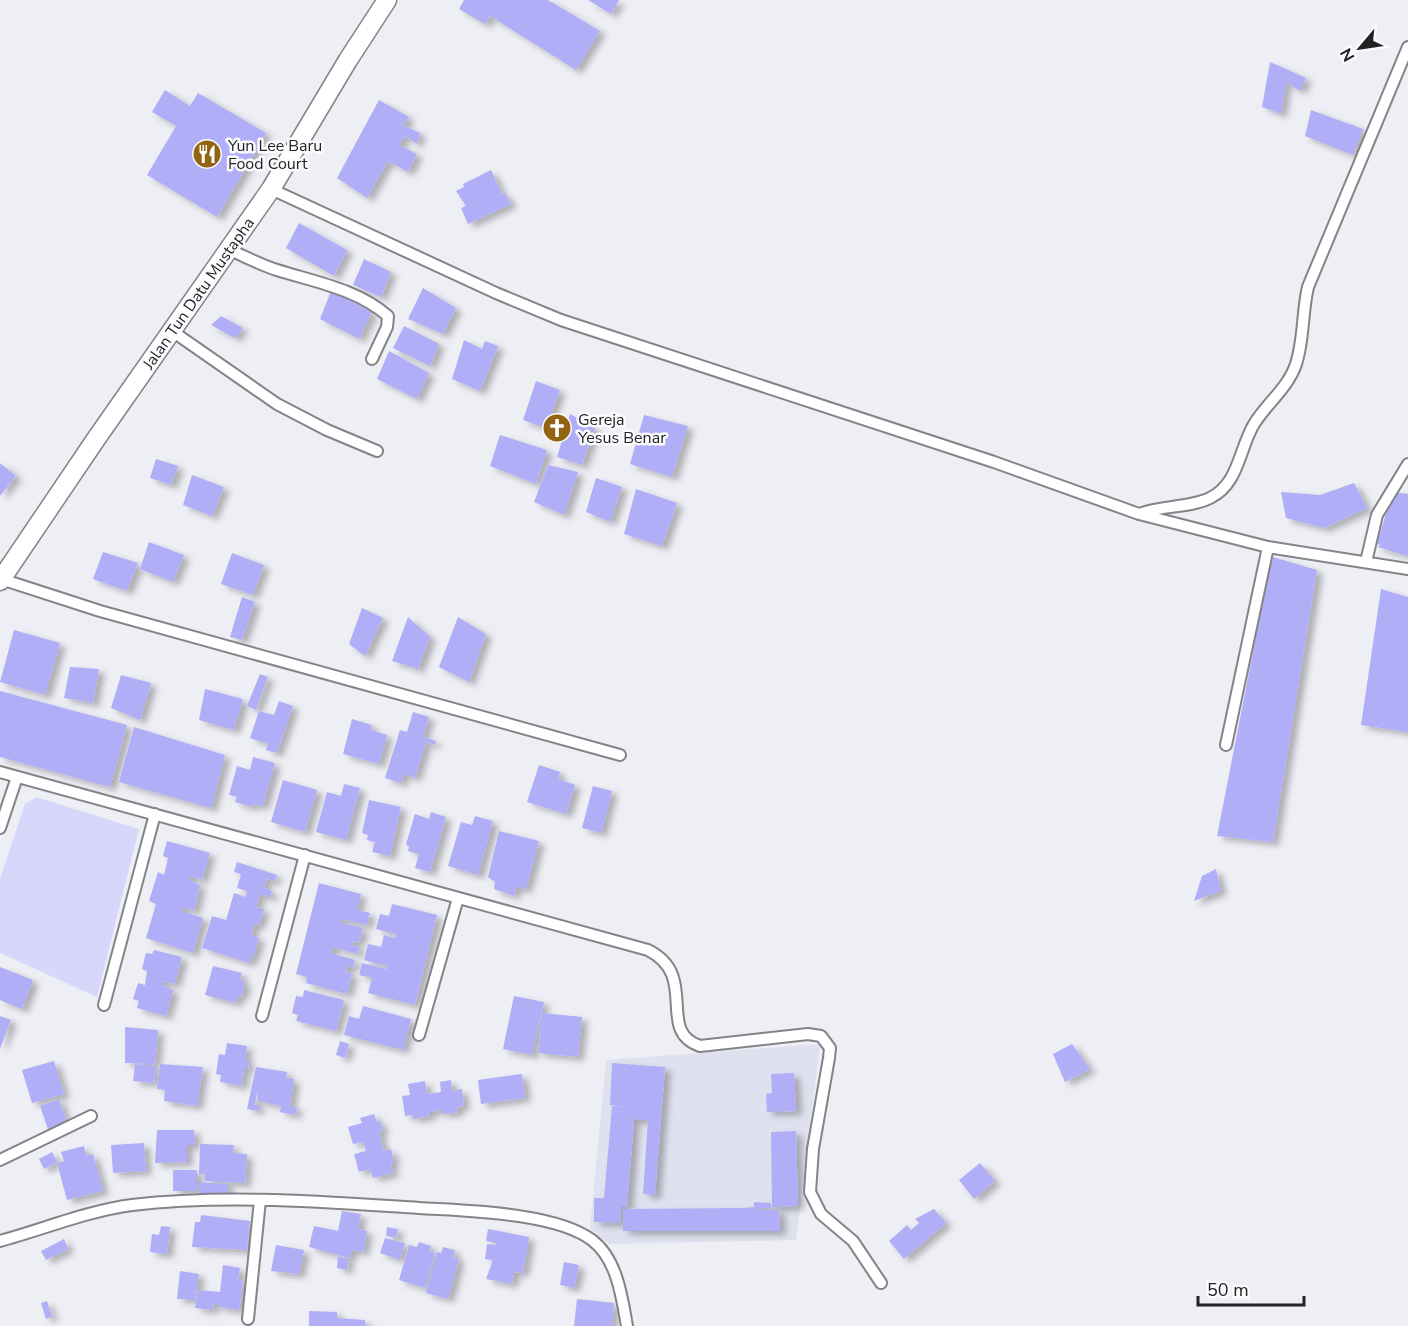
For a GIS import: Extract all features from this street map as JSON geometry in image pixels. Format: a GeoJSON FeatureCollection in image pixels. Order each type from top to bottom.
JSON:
{"type":"FeatureCollection","features":[{"type":"Feature","properties":{"kind":"main road","name":"Jalan Tun Datu Mustapha"},"geometry":{"type":"LineString","coordinates":[[1,580],[271,189],[348,60],[387,0]]}},
{"type":"Feature","properties":{"kind":"street"},"geometry":{"type":"LineString","coordinates":[[1138,514],[1164,506],[1200,502],[1222,490],[1240,460],[1254,424],[1292,375],[1298,360],[1308,287],[1408,46]]}},
{"type":"Feature","properties":{"kind":"street"},"geometry":{"type":"LineString","coordinates":[[271,189],[496,293],[561,320],[994,462],[1138,514],[1268,547],[1408,569]]}},
{"type":"Feature","properties":{"kind":"street"},"geometry":{"type":"LineString","coordinates":[[230,250],[276,270],[334,287],[375,305],[388,316],[387,327],[372,359]]}},
{"type":"Feature","properties":{"kind":"street"},"geometry":{"type":"LineString","coordinates":[[172,331],[277,404],[311,422],[377,451]]}},
{"type":"Feature","properties":{"kind":"street"},"geometry":{"type":"LineString","coordinates":[[1366,562],[1377,515],[1408,464]]}},
{"type":"Feature","properties":{"kind":"street"},"geometry":{"type":"LineString","coordinates":[[1226,745],[1268,547]]}},
{"type":"Feature","properties":{"kind":"street"},"geometry":{"type":"LineString","coordinates":[[1,580],[100,611],[620,755]]}},
{"type":"Feature","properties":{"kind":"street"},"geometry":{"type":"LineString","coordinates":[[0,772],[609,939],[661,957],[675,976],[678,1022],[682,1035],[688,1042],[700,1046],[808,1034],[821,1036],[830,1048],[813,1149],[810,1192],[822,1214],[853,1241],[881,1283]]}},
{"type":"Feature","properties":{"kind":"street"},"geometry":{"type":"LineString","coordinates":[[0,828],[17,777]]}},
{"type":"Feature","properties":{"kind":"street"},"geometry":{"type":"LineString","coordinates":[[104,1005],[155,814]]}},
{"type":"Feature","properties":{"kind":"street"},"geometry":{"type":"LineString","coordinates":[[262,1016],[305,855]]}},
{"type":"Feature","properties":{"kind":"street"},"geometry":{"type":"LineString","coordinates":[[419,1035],[458,898]]}},
{"type":"Feature","properties":{"kind":"street"},"geometry":{"type":"LineString","coordinates":[[0,1160],[91,1116]]}},
{"type":"Feature","properties":{"kind":"street"},"geometry":{"type":"LineString","coordinates":[[249,1318],[260,1200]]}},
{"type":"Feature","properties":{"kind":"street"},"geometry":{"type":"LineString","coordinates":[[0,1241],[65,1221],[132,1205],[292,1200],[490,1213],[565,1227],[594,1241],[606,1255],[620,1290],[627,1326]]}},
{"type":"Feature","properties":{"kind":"shaded area"},"geometry":{"type":"Polygon","coordinates":[[[36,797],[139,829],[97,997],[0,953],[0,879],[25,804],[36,797]]]}},
{"type":"Feature","properties":{"kind":"shaded area"},"geometry":{"type":"Polygon","coordinates":[[[820,1044],[796,1240],[609,1244],[590,1228],[606,1060],[820,1044]]]}},
{"type":"Feature","properties":{"kind":"building"},"geometry":{"type":"Polygon","coordinates":[[[464,0],[548,0],[600,31],[576,70],[490,16],[485,24],[459,9],[464,0]]]}},
{"type":"Feature","properties":{"kind":"building"},"geometry":{"type":"Polygon","coordinates":[[[588,0],[619,0],[611,14],[588,0]]]}},
{"type":"Feature","properties":{"kind":"building"},"geometry":{"type":"Polygon","coordinates":[[[1270,62],[1306,78],[1300,91],[1286,82],[1281,114],[1262,107],[1270,62]]]}},
{"type":"Feature","properties":{"kind":"building","name":"Yun Lee Baru Food Court"},"geometry":{"type":"Polygon","coordinates":[[[165,90],[190,106],[198,93],[266,133],[217,217],[147,175],[176,126],[152,112],[165,90]]]}},
{"type":"Feature","properties":{"kind":"building"},"geometry":{"type":"Polygon","coordinates":[[[379,100],[409,117],[403,125],[420,133],[417,144],[405,136],[399,145],[417,154],[408,172],[388,161],[367,198],[337,178],[379,100]]]}},
{"type":"Feature","properties":{"kind":"building"},"geometry":{"type":"Polygon","coordinates":[[[1311,110],[1363,129],[1353,155],[1305,136],[1311,110]]]}},
{"type":"Feature","properties":{"kind":"building"},"geometry":{"type":"Polygon","coordinates":[[[491,170],[502,194],[505,193],[511,204],[468,224],[461,208],[466,206],[456,191],[464,187],[463,184],[491,170]]]}},
{"type":"Feature","properties":{"kind":"building"},"geometry":{"type":"Polygon","coordinates":[[[299,223],[347,250],[334,276],[286,248],[299,223]]]}},
{"type":"Feature","properties":{"kind":"building"},"geometry":{"type":"Polygon","coordinates":[[[364,259],[391,272],[381,297],[353,285],[364,259]]]}},
{"type":"Feature","properties":{"kind":"building"},"geometry":{"type":"Polygon","coordinates":[[[423,288],[456,308],[443,334],[408,319],[423,288]]]}},
{"type":"Feature","properties":{"kind":"building"},"geometry":{"type":"Polygon","coordinates":[[[331,291],[372,312],[359,339],[320,319],[331,291]]]}},
{"type":"Feature","properties":{"kind":"building"},"geometry":{"type":"Polygon","coordinates":[[[221,316],[243,328],[235,338],[211,325],[221,316]]]}},
{"type":"Feature","properties":{"kind":"building"},"geometry":{"type":"Polygon","coordinates":[[[404,326],[439,344],[430,366],[393,348],[404,326]]]}},
{"type":"Feature","properties":{"kind":"building"},"geometry":{"type":"Polygon","coordinates":[[[464,340],[482,349],[485,341],[498,346],[480,391],[452,379],[464,340]]]}},
{"type":"Feature","properties":{"kind":"building"},"geometry":{"type":"Polygon","coordinates":[[[389,351],[429,373],[417,399],[377,379],[389,351]]]}},
{"type":"Feature","properties":{"kind":"building"},"geometry":{"type":"Polygon","coordinates":[[[536,381],[560,390],[546,428],[523,420],[536,381]]]}},
{"type":"Feature","properties":{"kind":"building"},"geometry":{"type":"Polygon","coordinates":[[[570,414],[595,428],[582,465],[557,457],[570,414]]]}},
{"type":"Feature","properties":{"kind":"building"},"geometry":{"type":"Polygon","coordinates":[[[644,415],[688,426],[672,477],[630,464],[644,415]]]}},
{"type":"Feature","properties":{"kind":"building"},"geometry":{"type":"Polygon","coordinates":[[[500,435],[547,450],[536,484],[490,466],[500,435]]]}},
{"type":"Feature","properties":{"kind":"building"},"geometry":{"type":"Polygon","coordinates":[[[156,459],[178,466],[171,485],[150,478],[156,459]]]}},
{"type":"Feature","properties":{"kind":"building"},"geometry":{"type":"Polygon","coordinates":[[[0,463],[16,476],[0,496],[0,463]]]}},
{"type":"Feature","properties":{"kind":"building"},"geometry":{"type":"Polygon","coordinates":[[[548,465],[578,472],[564,515],[534,502],[548,465]]]}},
{"type":"Feature","properties":{"kind":"building"},"geometry":{"type":"Polygon","coordinates":[[[192,475],[224,487],[212,516],[183,505],[192,475]]]}},
{"type":"Feature","properties":{"kind":"building"},"geometry":{"type":"Polygon","coordinates":[[[596,478],[622,487],[610,522],[586,512],[596,478]]]}},
{"type":"Feature","properties":{"kind":"building"},"geometry":{"type":"Polygon","coordinates":[[[1354,483],[1367,508],[1324,528],[1286,518],[1281,492],[1320,495],[1354,483]]]}},
{"type":"Feature","properties":{"kind":"building"},"geometry":{"type":"Polygon","coordinates":[[[636,489],[677,503],[662,546],[624,534],[636,489]]]}},
{"type":"Feature","properties":{"kind":"building"},"geometry":{"type":"Polygon","coordinates":[[[1393,492],[1408,494],[1408,556],[1378,547],[1380,544],[1376,545],[1393,492]]]}},
{"type":"Feature","properties":{"kind":"building"},"geometry":{"type":"Polygon","coordinates":[[[149,542],[184,555],[173,582],[140,569],[149,542]]]}},
{"type":"Feature","properties":{"kind":"building"},"geometry":{"type":"Polygon","coordinates":[[[103,552],[138,563],[127,591],[93,579],[103,552]]]}},
{"type":"Feature","properties":{"kind":"building"},"geometry":{"type":"Polygon","coordinates":[[[232,553],[264,565],[253,595],[221,584],[232,553]]]}},
{"type":"Feature","properties":{"kind":"building"},"geometry":{"type":"Polygon","coordinates":[[[1273,557],[1317,570],[1273,842],[1217,836],[1256,637],[1253,632],[1273,557]]]}},
{"type":"Feature","properties":{"kind":"building"},"geometry":{"type":"Polygon","coordinates":[[[1381,589],[1408,597],[1408,732],[1361,725],[1381,589]]]}},
{"type":"Feature","properties":{"kind":"building"},"geometry":{"type":"Polygon","coordinates":[[[242,597],[255,602],[242,640],[230,637],[242,597]]]}},
{"type":"Feature","properties":{"kind":"building"},"geometry":{"type":"Polygon","coordinates":[[[362,608],[383,618],[365,656],[349,644],[362,608]]]}},
{"type":"Feature","properties":{"kind":"building"},"geometry":{"type":"Polygon","coordinates":[[[408,617],[430,637],[417,672],[416,668],[392,661],[408,617]]]}},
{"type":"Feature","properties":{"kind":"building"},"geometry":{"type":"Polygon","coordinates":[[[458,617],[486,634],[469,682],[439,667],[458,617]]]}},
{"type":"Feature","properties":{"kind":"building"},"geometry":{"type":"Polygon","coordinates":[[[14,630],[60,643],[45,695],[0,682],[14,630]]]}},
{"type":"Feature","properties":{"kind":"building"},"geometry":{"type":"Polygon","coordinates":[[[70,667],[99,669],[93,703],[64,698],[70,667]]]}},
{"type":"Feature","properties":{"kind":"building"},"geometry":{"type":"Polygon","coordinates":[[[260,674],[268,677],[256,710],[247,706],[260,674]]]}},
{"type":"Feature","properties":{"kind":"building"},"geometry":{"type":"Polygon","coordinates":[[[121,675],[151,683],[140,720],[111,708],[121,675]]]}},
{"type":"Feature","properties":{"kind":"building"},"geometry":{"type":"Polygon","coordinates":[[[205,689],[243,699],[234,730],[199,720],[205,689]]]}},
{"type":"Feature","properties":{"kind":"building"},"geometry":{"type":"Polygon","coordinates":[[[0,691],[127,725],[110,787],[0,757],[0,691]]]}},
{"type":"Feature","properties":{"kind":"building"},"geometry":{"type":"Polygon","coordinates":[[[279,701],[293,706],[277,753],[266,750],[268,744],[250,738],[259,711],[274,715],[279,701]]]}},
{"type":"Feature","properties":{"kind":"building"},"geometry":{"type":"Polygon","coordinates":[[[413,712],[429,717],[423,737],[436,741],[435,745],[426,742],[415,778],[404,774],[401,783],[385,778],[400,730],[407,732],[413,712]]]}},
{"type":"Feature","properties":{"kind":"building"},"geometry":{"type":"Polygon","coordinates":[[[352,719],[372,725],[371,730],[387,735],[379,764],[343,754],[352,719]]]}},
{"type":"Feature","properties":{"kind":"building"},"geometry":{"type":"Polygon","coordinates":[[[134,727],[225,755],[211,808],[119,782],[134,727]]]}},
{"type":"Feature","properties":{"kind":"building"},"geometry":{"type":"Polygon","coordinates":[[[253,757],[275,763],[263,806],[253,804],[252,807],[235,802],[237,797],[229,795],[237,766],[250,770],[253,757]]]}},
{"type":"Feature","properties":{"kind":"building"},"geometry":{"type":"Polygon","coordinates":[[[539,765],[560,772],[558,779],[575,785],[566,814],[527,802],[539,765]]]}},
{"type":"Feature","properties":{"kind":"building"},"geometry":{"type":"Polygon","coordinates":[[[283,780],[317,790],[305,832],[271,822],[283,780]]]}},
{"type":"Feature","properties":{"kind":"building"},"geometry":{"type":"Polygon","coordinates":[[[344,784],[360,788],[346,840],[316,832],[327,792],[341,796],[344,784]]]}},
{"type":"Feature","properties":{"kind":"building"},"geometry":{"type":"Polygon","coordinates":[[[593,786],[612,791],[601,833],[582,828],[593,786]]]}},
{"type":"Feature","properties":{"kind":"building"},"geometry":{"type":"Polygon","coordinates":[[[369,800],[401,807],[390,856],[372,852],[375,842],[367,840],[368,835],[362,833],[369,800]]]}},
{"type":"Feature","properties":{"kind":"building"},"geometry":{"type":"Polygon","coordinates":[[[431,812],[446,817],[430,872],[415,868],[419,854],[408,851],[409,847],[406,844],[415,814],[429,819],[431,812]]]}},
{"type":"Feature","properties":{"kind":"building"},"geometry":{"type":"Polygon","coordinates":[[[475,816],[493,821],[478,875],[448,866],[461,822],[472,825],[475,816]]]}},
{"type":"Feature","properties":{"kind":"building"},"geometry":{"type":"Polygon","coordinates":[[[499,831],[539,841],[526,889],[516,887],[514,896],[494,889],[495,882],[488,877],[499,831]]]}},
{"type":"Feature","properties":{"kind":"building"},"geometry":{"type":"Polygon","coordinates":[[[167,841],[210,853],[202,880],[190,876],[189,880],[200,885],[194,911],[183,907],[182,911],[203,918],[193,953],[146,938],[156,904],[149,901],[158,872],[164,875],[168,858],[163,856],[167,841]]]}},
{"type":"Feature","properties":{"kind":"building"},"geometry":{"type":"Polygon","coordinates":[[[237,862],[277,875],[275,881],[267,879],[264,888],[272,891],[270,898],[260,894],[256,907],[264,909],[259,925],[255,924],[251,935],[259,938],[253,958],[251,957],[249,963],[202,948],[212,916],[226,920],[234,893],[246,897],[247,891],[237,888],[241,874],[234,872],[237,862]]]}},
{"type":"Feature","properties":{"kind":"building"},"geometry":{"type":"Polygon","coordinates":[[[1216,869],[1221,891],[1194,901],[1202,876],[1216,869]]]}},
{"type":"Feature","properties":{"kind":"building"},"geometry":{"type":"Polygon","coordinates":[[[319,883],[361,894],[357,910],[370,913],[367,925],[341,919],[340,922],[363,928],[359,943],[354,941],[352,945],[359,947],[358,954],[333,947],[331,953],[355,960],[353,968],[347,966],[346,972],[352,974],[347,994],[306,983],[307,977],[296,974],[319,883]]]}},
{"type":"Feature","properties":{"kind":"building"},"geometry":{"type":"Polygon","coordinates":[[[392,904],[437,915],[415,1005],[368,993],[372,978],[359,975],[362,963],[386,969],[387,966],[364,960],[368,944],[381,947],[384,935],[395,938],[396,934],[376,929],[380,914],[389,916],[392,904]]]}},
{"type":"Feature","properties":{"kind":"building"},"geometry":{"type":"Polygon","coordinates":[[[154,950],[182,957],[175,984],[162,981],[162,985],[173,990],[166,1016],[137,1008],[139,1001],[133,999],[138,983],[145,985],[147,971],[142,969],[146,953],[152,954],[154,950]]]}},
{"type":"Feature","properties":{"kind":"building"},"geometry":{"type":"Polygon","coordinates":[[[213,966],[242,973],[240,979],[245,982],[242,997],[238,995],[236,1003],[205,995],[213,966]]]}},
{"type":"Feature","properties":{"kind":"building"},"geometry":{"type":"Polygon","coordinates":[[[0,967],[33,980],[22,1009],[0,1000],[0,967]]]}},
{"type":"Feature","properties":{"kind":"building"},"geometry":{"type":"Polygon","coordinates":[[[304,990],[344,1000],[336,1031],[296,1021],[298,1015],[292,1013],[296,996],[303,997],[304,990]]]}},
{"type":"Feature","properties":{"kind":"building"},"geometry":{"type":"Polygon","coordinates":[[[514,996],[544,1002],[532,1055],[503,1049],[514,996]]]}},
{"type":"Feature","properties":{"kind":"building"},"geometry":{"type":"Polygon","coordinates":[[[363,1006],[411,1019],[403,1050],[344,1035],[349,1016],[359,1019],[363,1006]]]}},
{"type":"Feature","properties":{"kind":"building"},"geometry":{"type":"Polygon","coordinates":[[[542,1013],[582,1017],[578,1057],[538,1053],[542,1013]]]}},
{"type":"Feature","properties":{"kind":"building"},"geometry":{"type":"Polygon","coordinates":[[[0,1016],[11,1020],[0,1049],[0,1016]]]}},
{"type":"Feature","properties":{"kind":"building"},"geometry":{"type":"Polygon","coordinates":[[[125,1027],[158,1030],[155,1064],[125,1063],[125,1027]]]}},
{"type":"Feature","properties":{"kind":"building"},"geometry":{"type":"Polygon","coordinates":[[[340,1041],[349,1044],[345,1058],[336,1055],[340,1041]]]}},
{"type":"Feature","properties":{"kind":"building"},"geometry":{"type":"Polygon","coordinates":[[[227,1043],[247,1046],[245,1060],[249,1060],[248,1069],[244,1069],[242,1086],[220,1082],[221,1075],[216,1074],[219,1054],[225,1055],[227,1043]]]}},
{"type":"Feature","properties":{"kind":"building"},"geometry":{"type":"Polygon","coordinates":[[[1072,1044],[1090,1069],[1065,1082],[1053,1054],[1072,1044]]]}},
{"type":"Feature","properties":{"kind":"building"},"geometry":{"type":"Polygon","coordinates":[[[54,1061],[64,1094],[32,1103],[22,1070],[54,1061]]]}},
{"type":"Feature","properties":{"kind":"building"},"geometry":{"type":"Polygon","coordinates":[[[612,1063],[665,1067],[655,1195],[643,1194],[648,1120],[634,1119],[627,1207],[621,1207],[620,1223],[594,1222],[594,1198],[604,1198],[612,1106],[634,1108],[610,1105],[612,1063]]]}},
{"type":"Feature","properties":{"kind":"building"},"geometry":{"type":"Polygon","coordinates":[[[135,1064],[156,1066],[154,1083],[133,1081],[135,1064]]]}},
{"type":"Feature","properties":{"kind":"building"},"geometry":{"type":"Polygon","coordinates":[[[160,1064],[203,1067],[197,1106],[164,1101],[165,1090],[157,1089],[160,1064]]]}},
{"type":"Feature","properties":{"kind":"building"},"geometry":{"type":"Polygon","coordinates":[[[256,1067],[287,1072],[286,1078],[294,1079],[290,1106],[297,1107],[295,1115],[280,1112],[281,1106],[258,1101],[257,1091],[255,1105],[259,1105],[259,1111],[247,1109],[256,1067]]]}},
{"type":"Feature","properties":{"kind":"building"},"geometry":{"type":"Polygon","coordinates":[[[794,1073],[796,1111],[767,1112],[766,1094],[772,1093],[771,1074],[794,1073]]]}},
{"type":"Feature","properties":{"kind":"building"},"geometry":{"type":"Polygon","coordinates":[[[522,1074],[525,1098],[481,1104],[478,1080],[522,1074]]]}},
{"type":"Feature","properties":{"kind":"building"},"geometry":{"type":"Polygon","coordinates":[[[451,1080],[452,1091],[462,1089],[464,1106],[457,1107],[458,1112],[443,1114],[442,1110],[429,1112],[430,1116],[413,1119],[412,1115],[405,1116],[402,1096],[410,1095],[408,1084],[425,1081],[427,1094],[441,1092],[440,1082],[451,1080]]]}},
{"type":"Feature","properties":{"kind":"building"},"geometry":{"type":"Polygon","coordinates":[[[59,1099],[67,1123],[48,1129],[40,1106],[59,1099]]]}},
{"type":"Feature","properties":{"kind":"building"},"geometry":{"type":"Polygon","coordinates":[[[374,1114],[377,1122],[380,1121],[383,1131],[379,1132],[384,1151],[391,1149],[394,1162],[391,1163],[393,1173],[373,1178],[370,1169],[359,1172],[354,1154],[366,1151],[363,1142],[353,1144],[348,1127],[362,1123],[360,1118],[374,1114]]]}},
{"type":"Feature","properties":{"kind":"building"},"geometry":{"type":"Polygon","coordinates":[[[157,1130],[194,1130],[195,1145],[187,1145],[187,1162],[155,1163],[157,1130]]]}},
{"type":"Feature","properties":{"kind":"building"},"geometry":{"type":"Polygon","coordinates":[[[796,1131],[798,1206],[772,1207],[771,1132],[796,1131]]]}},
{"type":"Feature","properties":{"kind":"building"},"geometry":{"type":"Polygon","coordinates":[[[144,1143],[146,1171],[113,1173],[111,1145],[144,1143]]]}},
{"type":"Feature","properties":{"kind":"building"},"geometry":{"type":"Polygon","coordinates":[[[200,1144],[234,1145],[233,1153],[247,1154],[245,1183],[205,1181],[205,1174],[199,1174],[200,1144]]]}},
{"type":"Feature","properties":{"kind":"building"},"geometry":{"type":"Polygon","coordinates":[[[84,1146],[86,1156],[93,1154],[103,1191],[67,1200],[57,1163],[64,1161],[61,1152],[84,1146]]]}},
{"type":"Feature","properties":{"kind":"building"},"geometry":{"type":"Polygon","coordinates":[[[52,1152],[57,1162],[44,1169],[39,1159],[52,1152]]]}},
{"type":"Feature","properties":{"kind":"building"},"geometry":{"type":"Polygon","coordinates":[[[980,1163],[995,1181],[974,1199],[959,1180],[980,1163]]]}},
{"type":"Feature","properties":{"kind":"building"},"geometry":{"type":"Polygon","coordinates":[[[173,1170],[197,1170],[197,1191],[173,1191],[173,1170]]]}},
{"type":"Feature","properties":{"kind":"building"},"geometry":{"type":"Polygon","coordinates":[[[199,1182],[228,1184],[228,1195],[199,1194],[199,1182]]]}},
{"type":"Feature","properties":{"kind":"building"},"geometry":{"type":"Polygon","coordinates":[[[754,1202],[771,1203],[771,1208],[761,1208],[761,1210],[779,1210],[780,1231],[623,1231],[623,1209],[743,1208],[754,1207],[754,1202]]]}},
{"type":"Feature","properties":{"kind":"building"},"geometry":{"type":"Polygon","coordinates":[[[934,1209],[946,1223],[904,1259],[889,1241],[907,1225],[911,1230],[919,1223],[915,1219],[934,1209]]]}},
{"type":"Feature","properties":{"kind":"building"},"geometry":{"type":"Polygon","coordinates":[[[342,1211],[361,1214],[358,1229],[367,1231],[363,1252],[352,1250],[350,1258],[309,1247],[314,1226],[338,1231],[342,1211]]]}},
{"type":"Feature","properties":{"kind":"building"},"geometry":{"type":"Polygon","coordinates":[[[201,1215],[250,1221],[247,1250],[192,1247],[195,1222],[200,1222],[201,1215]]]}},
{"type":"Feature","properties":{"kind":"building"},"geometry":{"type":"Polygon","coordinates":[[[161,1226],[170,1227],[167,1254],[150,1252],[152,1234],[159,1235],[161,1226]]]}},
{"type":"Feature","properties":{"kind":"building"},"geometry":{"type":"Polygon","coordinates":[[[387,1227],[398,1229],[396,1238],[386,1236],[387,1227]]]}},
{"type":"Feature","properties":{"kind":"building"},"geometry":{"type":"Polygon","coordinates":[[[488,1229],[529,1237],[523,1273],[514,1272],[512,1284],[486,1279],[493,1260],[485,1259],[487,1244],[497,1245],[497,1243],[486,1241],[488,1229]]]}},
{"type":"Feature","properties":{"kind":"building"},"geometry":{"type":"Polygon","coordinates":[[[385,1238],[405,1243],[400,1260],[380,1253],[385,1238]]]}},
{"type":"Feature","properties":{"kind":"building"},"geometry":{"type":"Polygon","coordinates":[[[64,1239],[68,1249],[46,1260],[41,1251],[64,1239]]]}},
{"type":"Feature","properties":{"kind":"building"},"geometry":{"type":"Polygon","coordinates":[[[419,1242],[431,1246],[429,1251],[435,1253],[425,1288],[399,1280],[409,1245],[417,1247],[419,1242]]]}},
{"type":"Feature","properties":{"kind":"building"},"geometry":{"type":"Polygon","coordinates":[[[276,1245],[304,1250],[299,1274],[271,1271],[276,1245]]]}},
{"type":"Feature","properties":{"kind":"building"},"geometry":{"type":"Polygon","coordinates":[[[443,1247],[455,1250],[453,1257],[459,1259],[448,1299],[426,1293],[437,1252],[441,1253],[443,1247]]]}},
{"type":"Feature","properties":{"kind":"building"},"geometry":{"type":"Polygon","coordinates":[[[338,1256],[348,1259],[347,1270],[337,1268],[338,1256]]]}},
{"type":"Feature","properties":{"kind":"building"},"geometry":{"type":"Polygon","coordinates":[[[564,1262],[579,1265],[574,1288],[560,1285],[564,1262]]]}},
{"type":"Feature","properties":{"kind":"building"},"geometry":{"type":"Polygon","coordinates":[[[223,1265],[240,1268],[238,1280],[243,1281],[239,1310],[218,1307],[218,1304],[214,1303],[213,1310],[195,1308],[198,1290],[220,1292],[223,1265]]]}},
{"type":"Feature","properties":{"kind":"building"},"geometry":{"type":"Polygon","coordinates":[[[180,1271],[199,1274],[195,1300],[177,1299],[180,1271]]]}},
{"type":"Feature","properties":{"kind":"building"},"geometry":{"type":"Polygon","coordinates":[[[577,1299],[614,1303],[612,1326],[574,1326],[577,1299]]]}},
{"type":"Feature","properties":{"kind":"building"},"geometry":{"type":"Polygon","coordinates":[[[47,1301],[52,1317],[46,1319],[41,1303],[47,1301]]]}},
{"type":"Feature","properties":{"kind":"building"},"geometry":{"type":"Polygon","coordinates":[[[309,1311],[337,1312],[337,1318],[365,1320],[365,1326],[309,1326],[309,1311]]]}},
{"type":"Feature","properties":{"kind":"place","name":"Yun Lee Baru Food Court"},"geometry":{"type":"Point","coordinates":[207,154]}},
{"type":"Feature","properties":{"kind":"place","name":"Gereja Yesus Benar"},"geometry":{"type":"Point","coordinates":[557,428]}}]}
